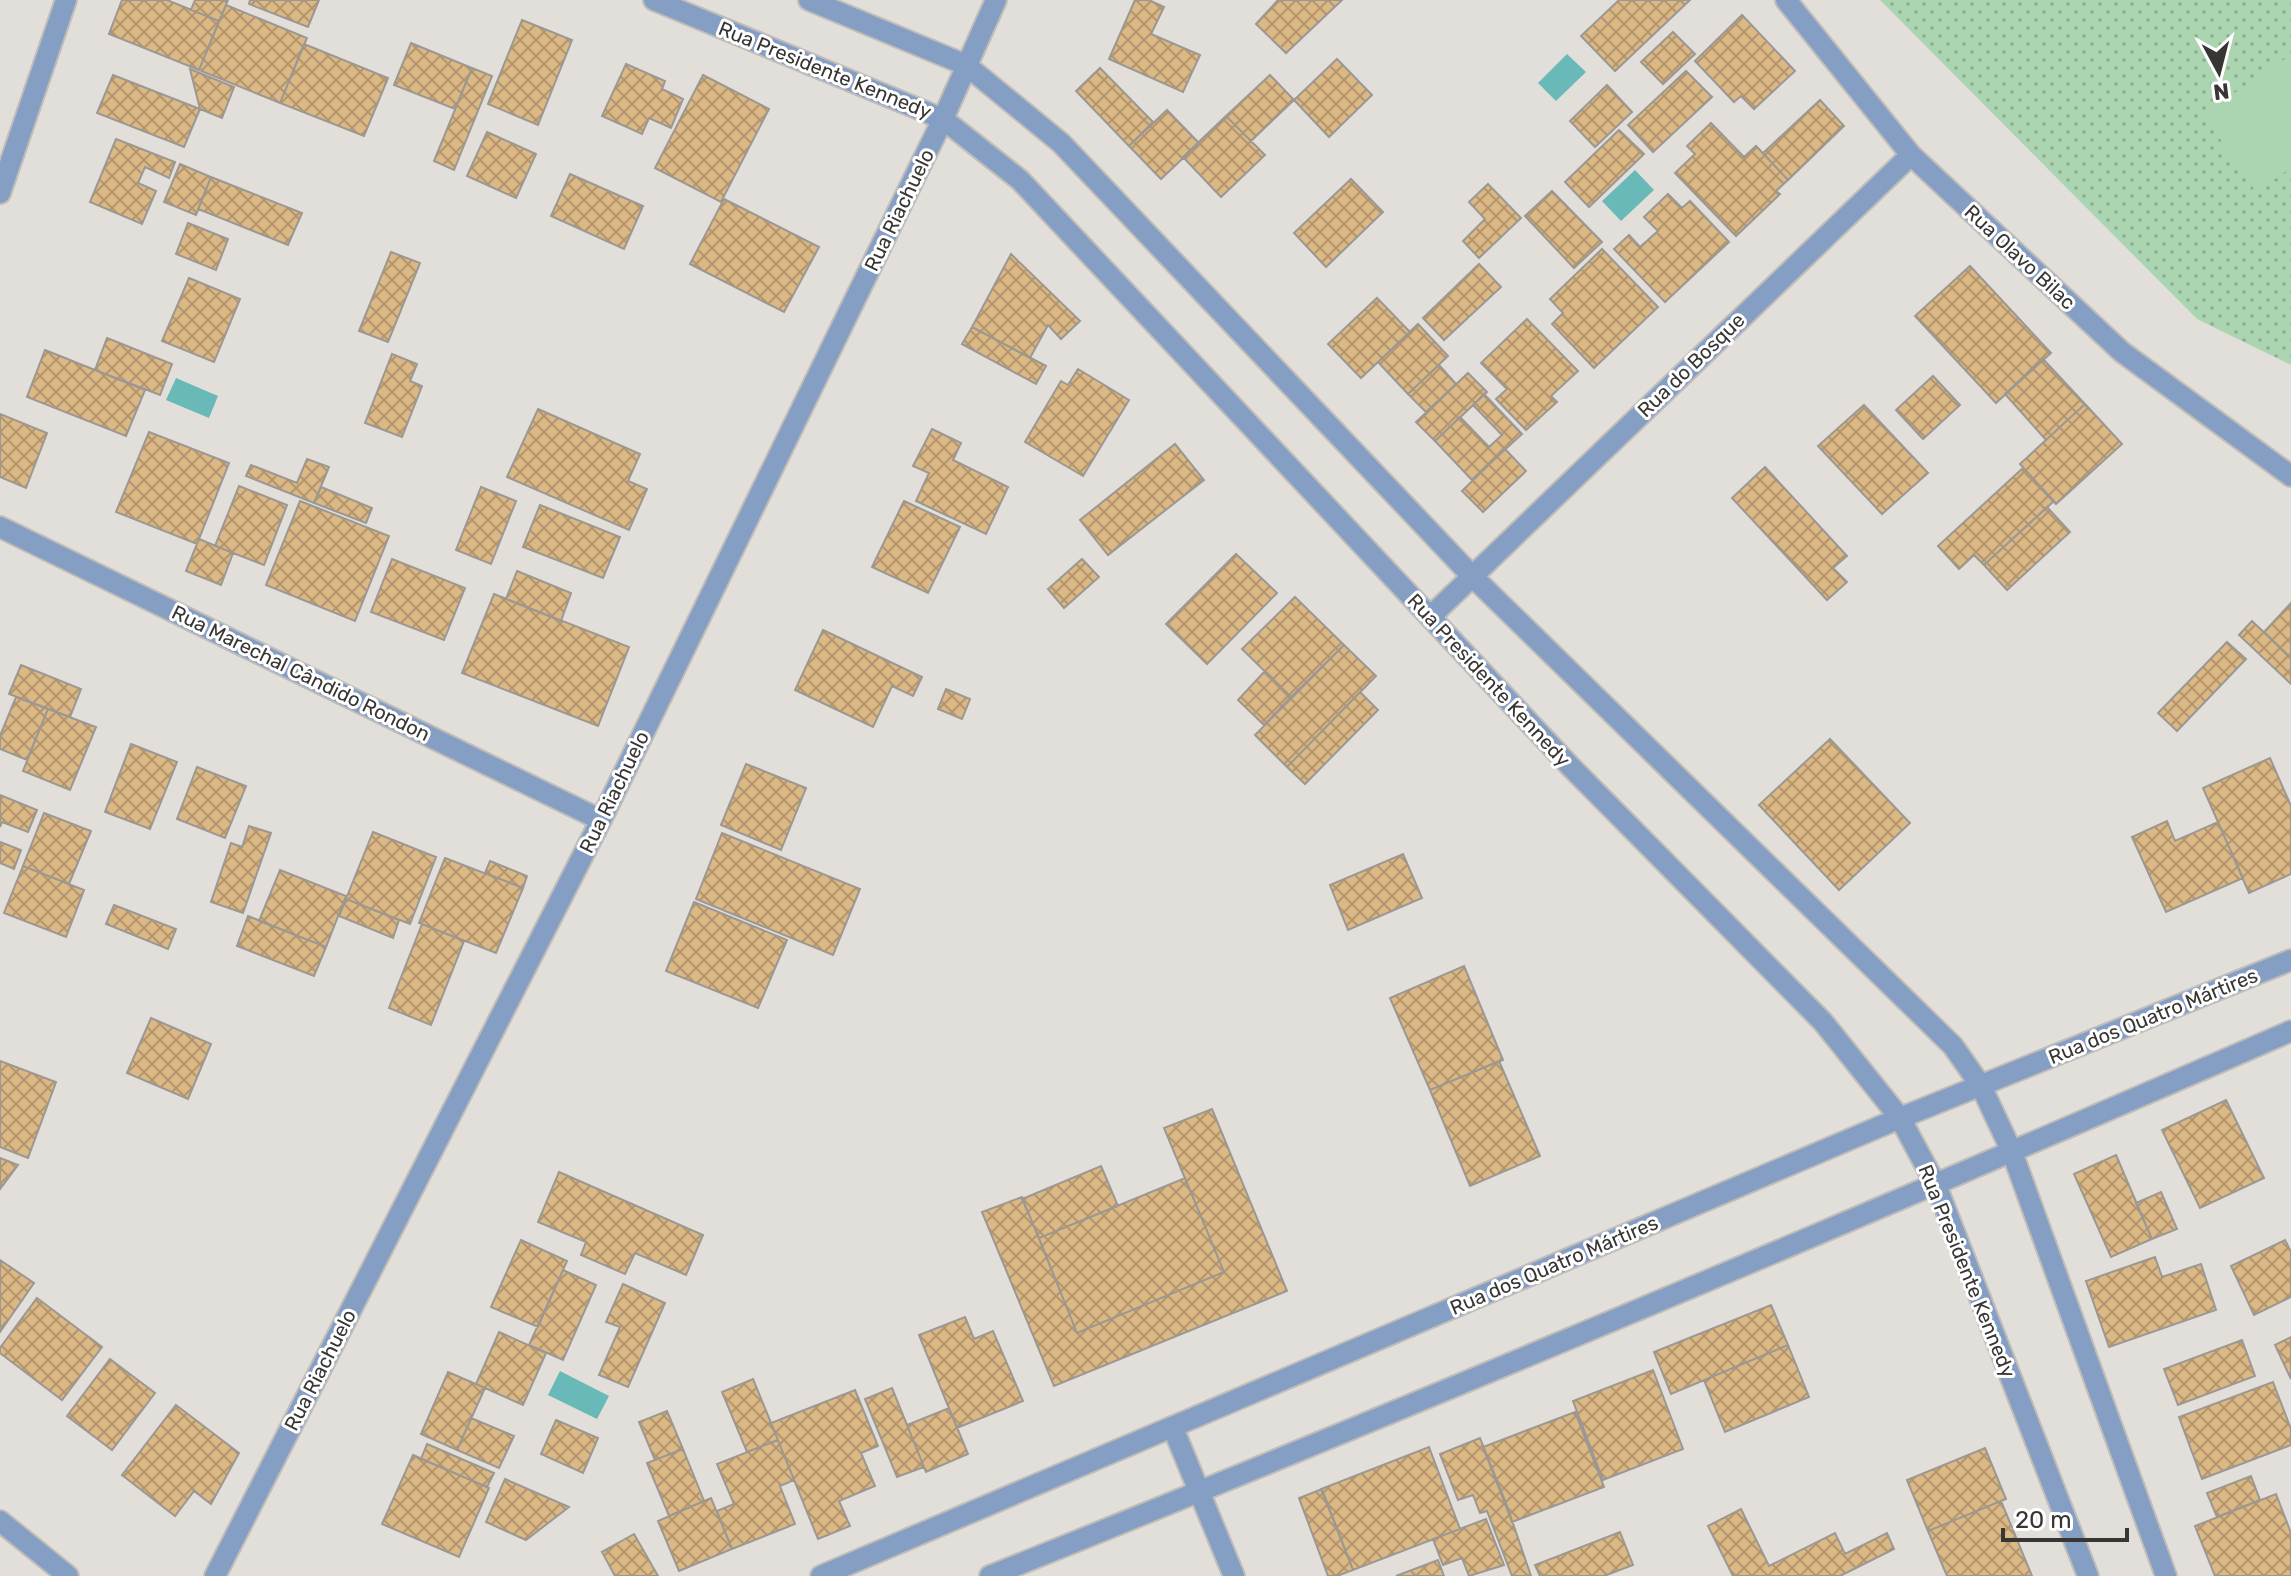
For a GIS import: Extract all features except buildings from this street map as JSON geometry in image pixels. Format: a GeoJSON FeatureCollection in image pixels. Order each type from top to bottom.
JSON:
{"type":"FeatureCollection","features":[{"type":"Feature","properties":{"kind":"street"},"geometry":{"type":"LineString","coordinates":[[0,193],[66,0]]}},
{"type":"Feature","properties":{"kind":"street","name":"Rua Presidente Kennedy"},"geometry":{"type":"LineString","coordinates":[[654,0],[943,119],[1020,180],[1570,766],[1823,1022],[1900,1118],[1936,1185],[2088,1576]]}},
{"type":"Feature","properties":{"kind":"street"},"geometry":{"type":"LineString","coordinates":[[809,0],[966,65],[1061,143],[1471,575],[1953,1046],[1981,1086],[2012,1152],[2166,1576]]}},
{"type":"Feature","properties":{"kind":"street","name":"Rua Riachuelo"},"geometry":{"type":"LineString","coordinates":[[215,1576],[601,820],[943,119],[996,0]]}},
{"type":"Feature","properties":{"kind":"street","name":"Rua Olavo Bilac"},"geometry":{"type":"LineString","coordinates":[[1786,0],[1911,155],[2122,352],[2291,476]]}},
{"type":"Feature","properties":{"kind":"street","name":"Rua do Bosque"},"geometry":{"type":"LineString","coordinates":[[1430,617],[1911,155]]}},
{"type":"Feature","properties":{"kind":"street","name":"Rua Marechal Cândido Rondon"},"geometry":{"type":"LineString","coordinates":[[0,527],[601,820]]}},
{"type":"Feature","properties":{"kind":"street","name":"Rua dos Quatro Mártires"},"geometry":{"type":"LineString","coordinates":[[821,1576],[1900,1118],[2291,960]]}},
{"type":"Feature","properties":{"kind":"street"},"geometry":{"type":"LineString","coordinates":[[990,1576],[1936,1185],[2291,1031]]}},
{"type":"Feature","properties":{"kind":"street"},"geometry":{"type":"LineString","coordinates":[[1173,1428],[1234,1576]]}},
{"type":"Feature","properties":{"kind":"street"},"geometry":{"type":"LineString","coordinates":[[0,1521],[68,1576]]}},
{"type":"Feature","properties":{"kind":"green space"},"geometry":{"type":"Polygon","coordinates":[[[1880,0],[2291,0],[2291,365],[2197,319],[1880,0]]]}},
{"type":"Feature","properties":{"kind":"green space"},"geometry":{"type":"Polygon","coordinates":[[[2291,55],[2291,168],[2256,192],[2203,114],[2291,55]]]}},
{"type":"Feature","properties":{"kind":"water"},"geometry":{"type":"Polygon","coordinates":[[[1567,54],[1586,72],[1556,101],[1538,83],[1567,54]]]}},
{"type":"Feature","properties":{"kind":"water"},"geometry":{"type":"Polygon","coordinates":[[[1635,170],[1654,190],[1621,221],[1602,201],[1635,170]]]}},
{"type":"Feature","properties":{"kind":"water"},"geometry":{"type":"Polygon","coordinates":[[[176,378],[218,396],[209,418],[166,400],[176,378]]]}},
{"type":"Feature","properties":{"kind":"water"},"geometry":{"type":"Polygon","coordinates":[[[560,1371],[609,1396],[597,1419],[548,1395],[560,1371]]]}}]}
